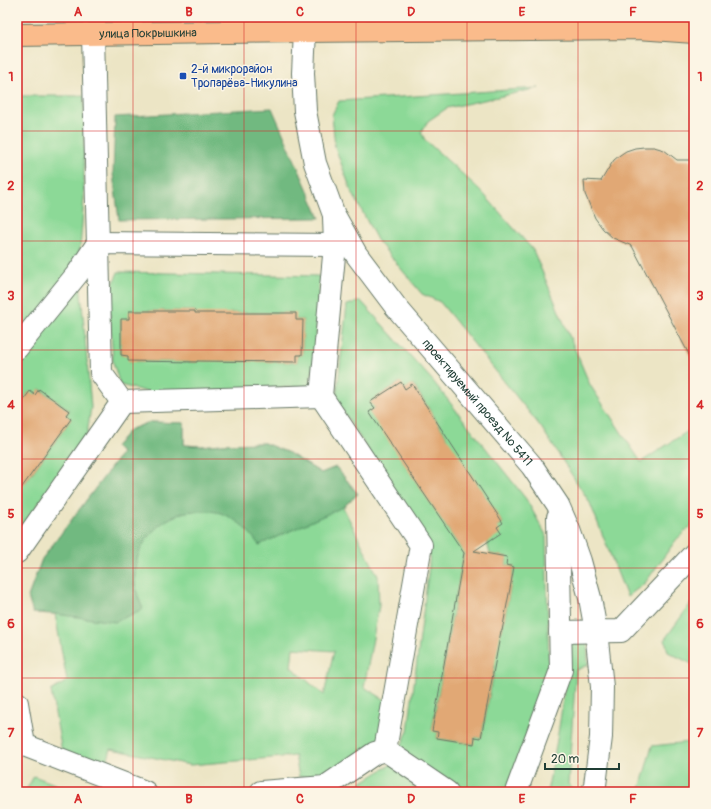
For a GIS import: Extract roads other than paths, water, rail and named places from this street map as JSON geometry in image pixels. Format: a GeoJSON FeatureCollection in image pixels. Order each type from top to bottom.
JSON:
{"type":"FeatureCollection","features":[{"type":"Feature","properties":{"kind":"main road","name":"улица Покрышкина"},"geometry":{"type":"LineString","coordinates":[[17,36],[638,23],[694,32]]}},
{"type":"Feature","properties":{"kind":"street","name":"проектируемый проезд № 5411"},"geometry":{"type":"LineString","coordinates":[[305,31],[303,73],[305,111],[315,163],[334,215],[356,254],[396,307],[532,466],[558,505],[569,530],[580,561],[590,598],[596,631],[602,687],[601,730],[593,792]]}},
{"type":"Feature","properties":{"kind":"street"},"geometry":{"type":"LineString","coordinates":[[93,34],[100,372],[122,402]]}},
{"type":"Feature","properties":{"kind":"street"},"geometry":{"type":"LineString","coordinates":[[334,215],[335,244],[321,396],[421,545],[385,750]]}},
{"type":"Feature","properties":{"kind":"street"},"geometry":{"type":"LineString","coordinates":[[98,243],[335,244]]}},
{"type":"Feature","properties":{"kind":"street"},"geometry":{"type":"LineString","coordinates":[[17,348],[78,273],[98,243]]}},
{"type":"Feature","properties":{"kind":"street"},"geometry":{"type":"LineString","coordinates":[[122,402],[321,396]]}},
{"type":"Feature","properties":{"kind":"street"},"geometry":{"type":"LineString","coordinates":[[17,552],[122,402]]}},
{"type":"Feature","properties":{"kind":"street"},"geometry":{"type":"LineString","coordinates":[[516,792],[561,670],[558,505]]}},
{"type":"Feature","properties":{"kind":"street"},"geometry":{"type":"LineString","coordinates":[[560,632],[621,631],[694,554]]}},
{"type":"Feature","properties":{"kind":"street"},"geometry":{"type":"LineString","coordinates":[[17,703],[21,751],[145,792]]}},
{"type":"Feature","properties":{"kind":"street"},"geometry":{"type":"LineString","coordinates":[[262,792],[325,787],[374,753],[385,750],[447,792]]}},
{"type":"Feature","properties":{"kind":"place","name":"2-й микрорайон Тропарёва-Никулина"},"geometry":{"type":"Point","coordinates":[183,76]}}]}
